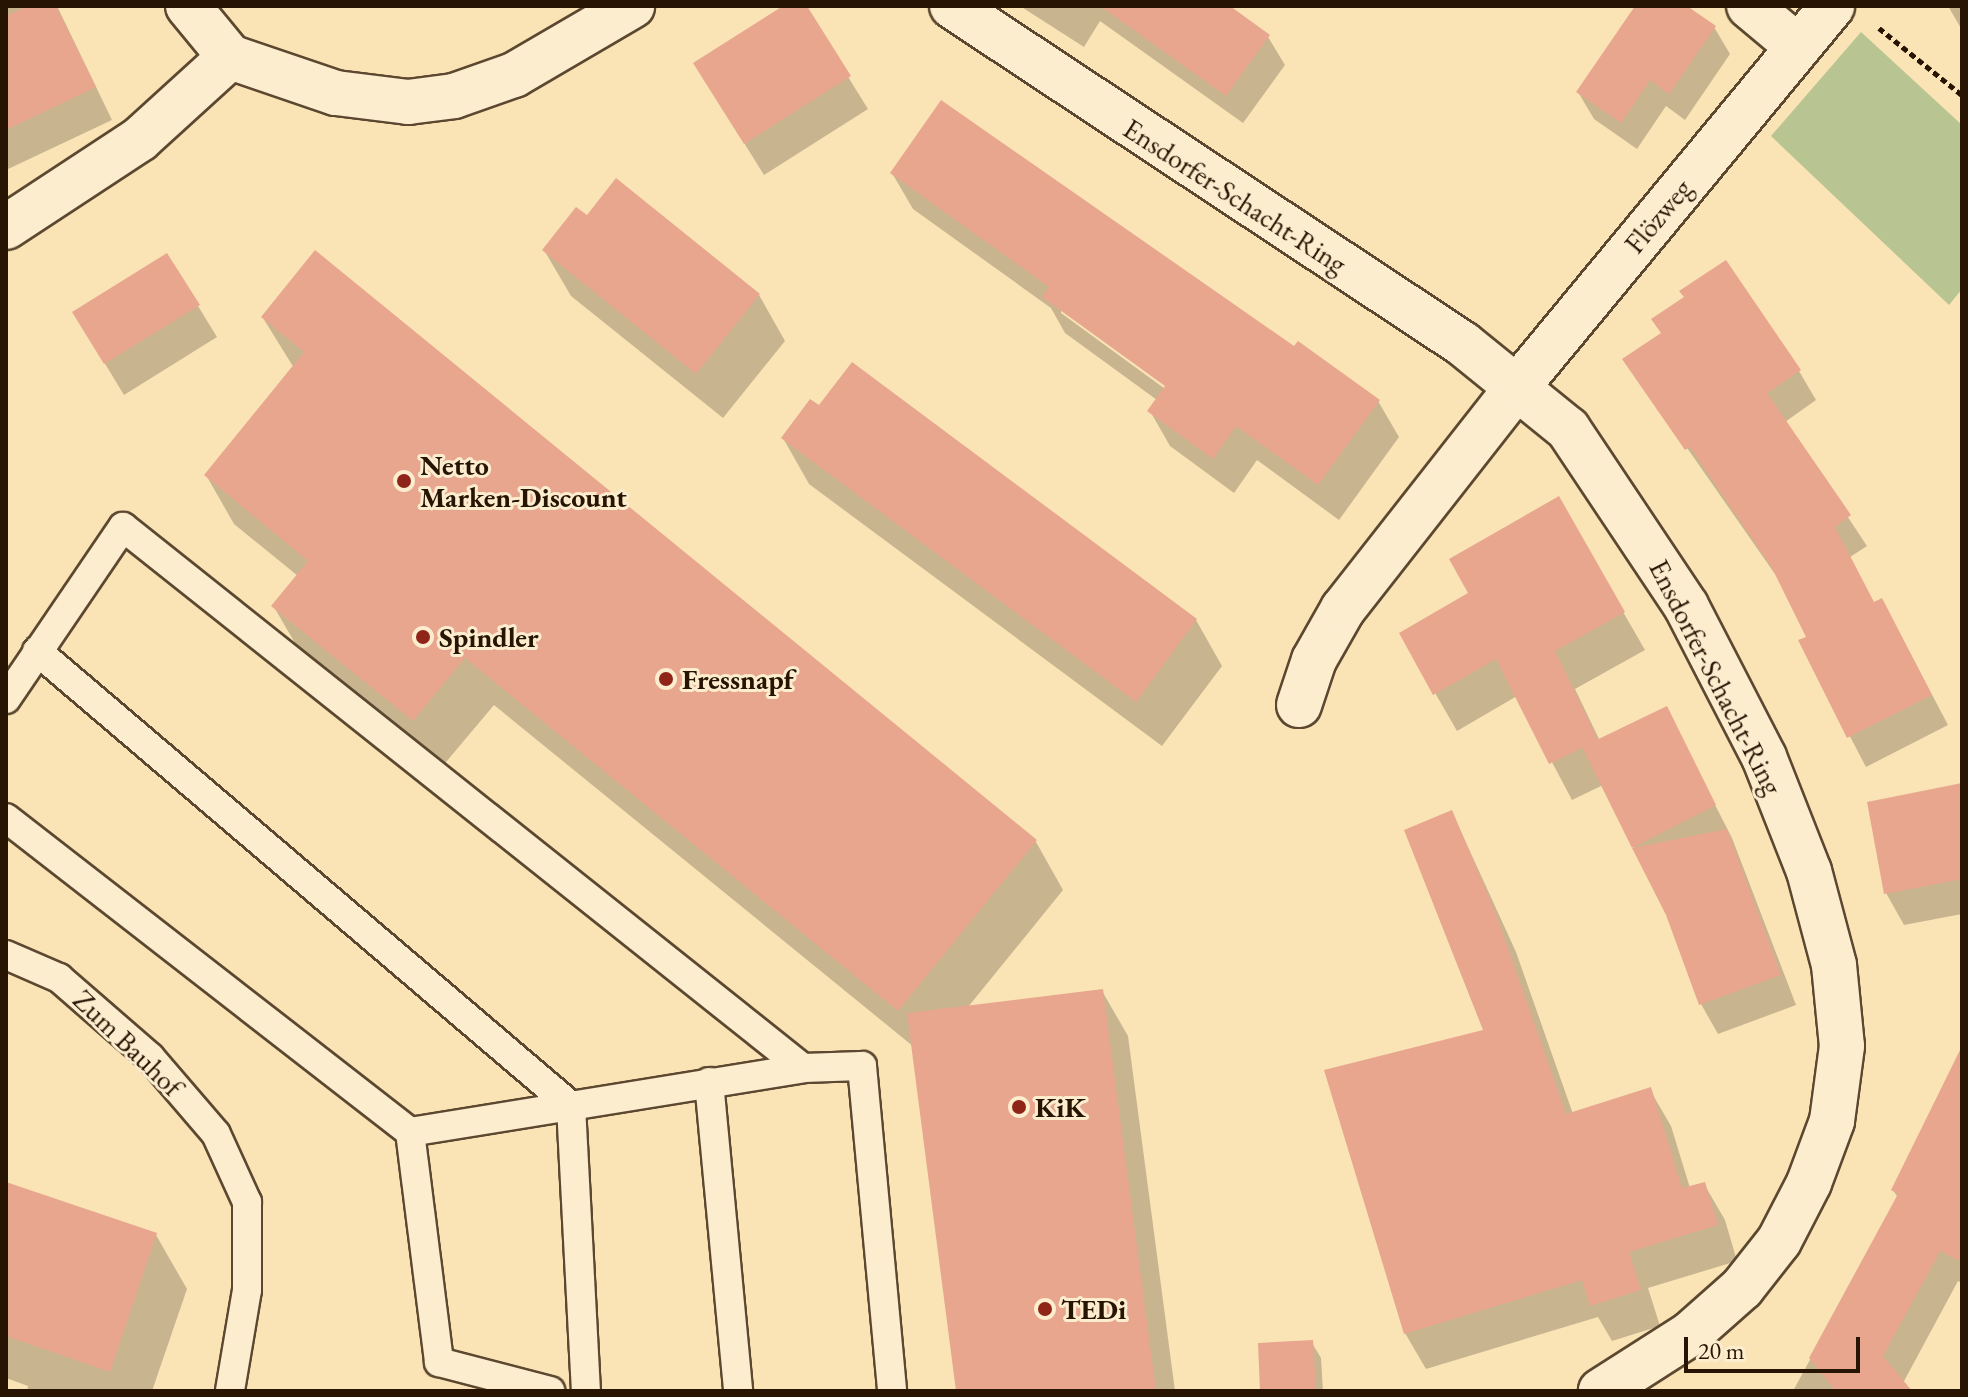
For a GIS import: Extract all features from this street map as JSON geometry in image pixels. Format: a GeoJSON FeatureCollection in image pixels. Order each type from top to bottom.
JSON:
{"type":"FeatureCollection","features":[{"type":"Feature","properties":{"kind":"street"},"geometry":{"type":"LineString","coordinates":[[188,6],[230,57],[336,93],[408,102],[454,96],[514,75],[632,6]]}},
{"type":"Feature","properties":{"kind":"street","name":"Ensdorfer-Schacht-Ring"},"geometry":{"type":"LineString","coordinates":[[952,6],[1518,386],[1568,429],[1610,485],[1686,606],[1764,757],[1816,898],[1834,965],[1842,1046],[1832,1121],[1809,1183],[1779,1241],[1742,1288],[1690,1334],[1601,1391]]}},
{"type":"Feature","properties":{"kind":"street"},"geometry":{"type":"LineString","coordinates":[[1749,6],[1798,47]]}},
{"type":"Feature","properties":{"kind":"street","name":"Flözweg"},"geometry":{"type":"LineString","coordinates":[[1518,386],[1832,6]]}},
{"type":"Feature","properties":{"kind":"street"},"geometry":{"type":"LineString","coordinates":[[6,227],[140,139],[230,57]]}},
{"type":"Feature","properties":{"kind":"street"},"geometry":{"type":"LineString","coordinates":[[1299,705],[1314,660],[1343,609],[1518,386]]}},
{"type":"Feature","properties":{"kind":"lane"},"geometry":{"type":"LineString","coordinates":[[6,699],[123,527],[803,1068]]}},
{"type":"Feature","properties":{"kind":"lane"},"geometry":{"type":"LineString","coordinates":[[37,651],[571,1106],[586,1391]]}},
{"type":"Feature","properties":{"kind":"lane"},"geometry":{"type":"LineString","coordinates":[[6,818],[410,1132],[439,1362],[550,1391]]}},
{"type":"Feature","properties":{"kind":"lane","name":"Zum Bauhof"},"geometry":{"type":"LineString","coordinates":[[6,955],[70,988],[150,1057],[216,1134],[247,1202],[247,1290],[230,1391]]}},
{"type":"Feature","properties":{"kind":"lane"},"geometry":{"type":"LineString","coordinates":[[410,1132],[803,1068],[862,1066],[892,1391]]}},
{"type":"Feature","properties":{"kind":"lane"},"geometry":{"type":"LineString","coordinates":[[709,1082],[738,1391]]}},
{"type":"Feature","properties":{"kind":"path"},"geometry":{"type":"LineString","coordinates":[[1875,26],[1962,95]]}},
{"type":"Feature","properties":{"kind":"green space"},"geometry":{"type":"Polygon","coordinates":[[[1861,32],[1962,125],[1962,289],[1949,305],[1771,136],[1861,32]]]}},
{"type":"Feature","properties":{"kind":"building"},"geometry":{"type":"Polygon","coordinates":[[[27,6],[56,6],[96,87],[6,130],[6,16],[27,6]]]}},
{"type":"Feature","properties":{"kind":"building"},"geometry":{"type":"Polygon","coordinates":[[[783,6],[807,6],[851,76],[744,144],[693,63],[783,6]]]}},
{"type":"Feature","properties":{"kind":"building"},"geometry":{"type":"Polygon","coordinates":[[[1100,6],[1230,6],[1270,35],[1226,96],[1100,6]]]}},
{"type":"Feature","properties":{"kind":"building"},"geometry":{"type":"Polygon","coordinates":[[[1635,6],[1687,6],[1716,26],[1669,94],[1650,80],[1621,123],[1576,92],[1635,6]]]}},
{"type":"Feature","properties":{"kind":"building"},"geometry":{"type":"Polygon","coordinates":[[[941,100],[1294,346],[1298,341],[1380,400],[1318,485],[1236,426],[1213,459],[1147,411],[1165,386],[1042,297],[1049,287],[890,173],[941,100]]]}},
{"type":"Feature","properties":{"kind":"building"},"geometry":{"type":"Polygon","coordinates":[[[616,178],[760,294],[696,374],[542,250],[576,207],[587,215],[616,178]]]}},
{"type":"Feature","properties":{"kind":"building"},"geometry":{"type":"Polygon","coordinates":[[[315,250],[1037,840],[898,1011],[465,658],[413,721],[271,606],[308,561],[204,475],[304,352],[261,317],[315,250]]]}},
{"type":"Feature","properties":{"kind":"building"},"geometry":{"type":"Polygon","coordinates":[[[167,253],[200,305],[104,364],[72,312],[167,253]]]}},
{"type":"Feature","properties":{"kind":"building"},"geometry":{"type":"Polygon","coordinates":[[[1726,260],[1801,370],[1767,393],[1851,515],[1835,527],[1874,602],[1882,598],[1932,695],[1847,738],[1798,640],[1806,637],[1772,568],[1690,447],[1685,450],[1622,359],[1661,333],[1651,319],[1684,297],[1679,291],[1726,260]]]}},
{"type":"Feature","properties":{"kind":"building"},"geometry":{"type":"Polygon","coordinates":[[[852,362],[1197,619],[1136,702],[781,438],[810,399],[819,405],[852,362]]]}},
{"type":"Feature","properties":{"kind":"building"},"geometry":{"type":"Polygon","coordinates":[[[1559,496],[1625,612],[1555,651],[1598,740],[1549,764],[1496,659],[1433,695],[1399,633],[1468,593],[1449,559],[1559,496]]]}},
{"type":"Feature","properties":{"kind":"building"},"geometry":{"type":"Polygon","coordinates":[[[1667,706],[1716,805],[1632,848],[1582,747],[1667,706]]]}},
{"type":"Feature","properties":{"kind":"building"},"geometry":{"type":"Polygon","coordinates":[[[1962,783],[1962,879],[1884,894],[1867,802],[1962,783]]]}},
{"type":"Feature","properties":{"kind":"building"},"geometry":{"type":"Polygon","coordinates":[[[1452,810],[1496,914],[1566,1114],[1651,1087],[1682,1188],[1705,1182],[1718,1225],[1629,1252],[1641,1290],[1590,1306],[1582,1280],[1404,1334],[1324,1070],[1483,1030],[1404,830],[1452,810]]]}},
{"type":"Feature","properties":{"kind":"building"},"geometry":{"type":"Polygon","coordinates":[[[1727,829],[1781,975],[1699,1005],[1666,915],[1632,848],[1727,829]]]}},
{"type":"Feature","properties":{"kind":"building"},"geometry":{"type":"Polygon","coordinates":[[[1103,989],[1156,1391],[956,1391],[907,1013],[1103,989]]]}},
{"type":"Feature","properties":{"kind":"building"},"geometry":{"type":"Polygon","coordinates":[[[1962,1046],[1962,1262],[1940,1251],[1883,1356],[1912,1391],[1836,1391],[1809,1358],[1898,1194],[1891,1190],[1962,1046]]]}},
{"type":"Feature","properties":{"kind":"building"},"geometry":{"type":"Polygon","coordinates":[[[6,1182],[157,1233],[110,1372],[6,1336],[6,1182]]]}},
{"type":"Feature","properties":{"kind":"building"},"geometry":{"type":"Polygon","coordinates":[[[1313,1340],[1316,1391],[1260,1391],[1258,1343],[1313,1340]]]}},
{"type":"Feature","properties":{"kind":"place","name":"Netto Marken-Discount"},"geometry":{"type":"Point","coordinates":[404,481]}},
{"type":"Feature","properties":{"kind":"place","name":"Spindler"},"geometry":{"type":"Point","coordinates":[423,637]}},
{"type":"Feature","properties":{"kind":"place","name":"Fressnapf"},"geometry":{"type":"Point","coordinates":[666,679]}},
{"type":"Feature","properties":{"kind":"place","name":"KiK"},"geometry":{"type":"Point","coordinates":[1019,1107]}},
{"type":"Feature","properties":{"kind":"place","name":"TEDi"},"geometry":{"type":"Point","coordinates":[1045,1309]}}]}
